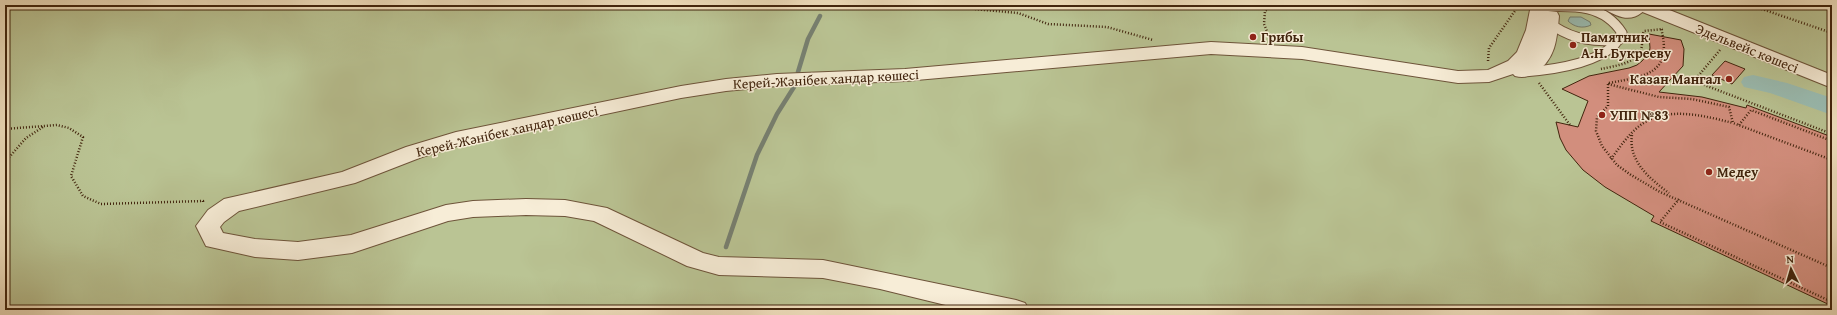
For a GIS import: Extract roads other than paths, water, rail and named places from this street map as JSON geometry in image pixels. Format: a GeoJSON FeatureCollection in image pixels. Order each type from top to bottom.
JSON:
{"type":"FeatureCollection","features":[{"type":"Feature","properties":{"kind":"street","name":"Эдельвейс көшесі"},"geometry":{"type":"LineString","coordinates":[[1641,5],[1832,82]]}},
{"type":"Feature","properties":{"kind":"street","name":"Керей-Жәнібек хандар көшесі"},"geometry":{"type":"LineString","coordinates":[[1016,310],[948,297],[880,280],[823,269],[720,266],[696,260],[599,214],[565,208],[511,207],[473,209],[446,213],[352,244],[298,251],[255,248],[215,240],[208,226],[216,216],[232,205],[347,178],[434,145],[666,95],[726,85],[777,80],[905,75],[1211,48],[1259,49],[1314,55],[1457,77],[1486,76],[1512,72],[1533,66],[1545,51],[1545,6]]}},
{"type":"Feature","properties":{"kind":"lane"},"geometry":{"type":"LineString","coordinates":[[1606,5],[1616,10],[1632,13],[1639,9],[1636,5]]}},
{"type":"Feature","properties":{"kind":"lane"},"geometry":{"type":"LineString","coordinates":[[1512,72],[1553,70],[1602,55],[1619,40],[1622,33],[1619,26],[1612,20],[1597,12],[1577,7],[1545,6]]}},
{"type":"Feature","properties":{"kind":"lane"},"geometry":{"type":"LineString","coordinates":[[1555,27],[1574,37],[1587,41],[1604,42],[1619,40]]}},
{"type":"Feature","properties":{"kind":"water"},"geometry":{"type":"Polygon","coordinates":[[[1570,17],[1581,17],[1590,22],[1591,25],[1585,27],[1576,26],[1568,21],[1570,17]]]}},
{"type":"Feature","properties":{"kind":"waterway"},"geometry":{"type":"LineString","coordinates":[[798,72],[808,39],[820,16]]}},
{"type":"Feature","properties":{"kind":"waterway"},"geometry":{"type":"LineString","coordinates":[[1753,82],[1778,88],[1832,107]]}},
{"type":"Feature","properties":{"kind":"waterway"},"geometry":{"type":"LineString","coordinates":[[726,247],[757,155],[777,114],[794,87]]}},
{"type":"Feature","properties":{"kind":"place","name":"Грибы"},"geometry":{"type":"Point","coordinates":[1253,37]}},
{"type":"Feature","properties":{"kind":"place","name":"Памятник А.Н. Букрееву"},"geometry":{"type":"Point","coordinates":[1573,45]}},
{"type":"Feature","properties":{"kind":"place","name":"Казан Мангал"},"geometry":{"type":"Point","coordinates":[1729,79]}},
{"type":"Feature","properties":{"kind":"place","name":"УПП №83"},"geometry":{"type":"Point","coordinates":[1602,115]}},
{"type":"Feature","properties":{"kind":"place","name":"Медеу"},"geometry":{"type":"Point","coordinates":[1709,172]}}]}
